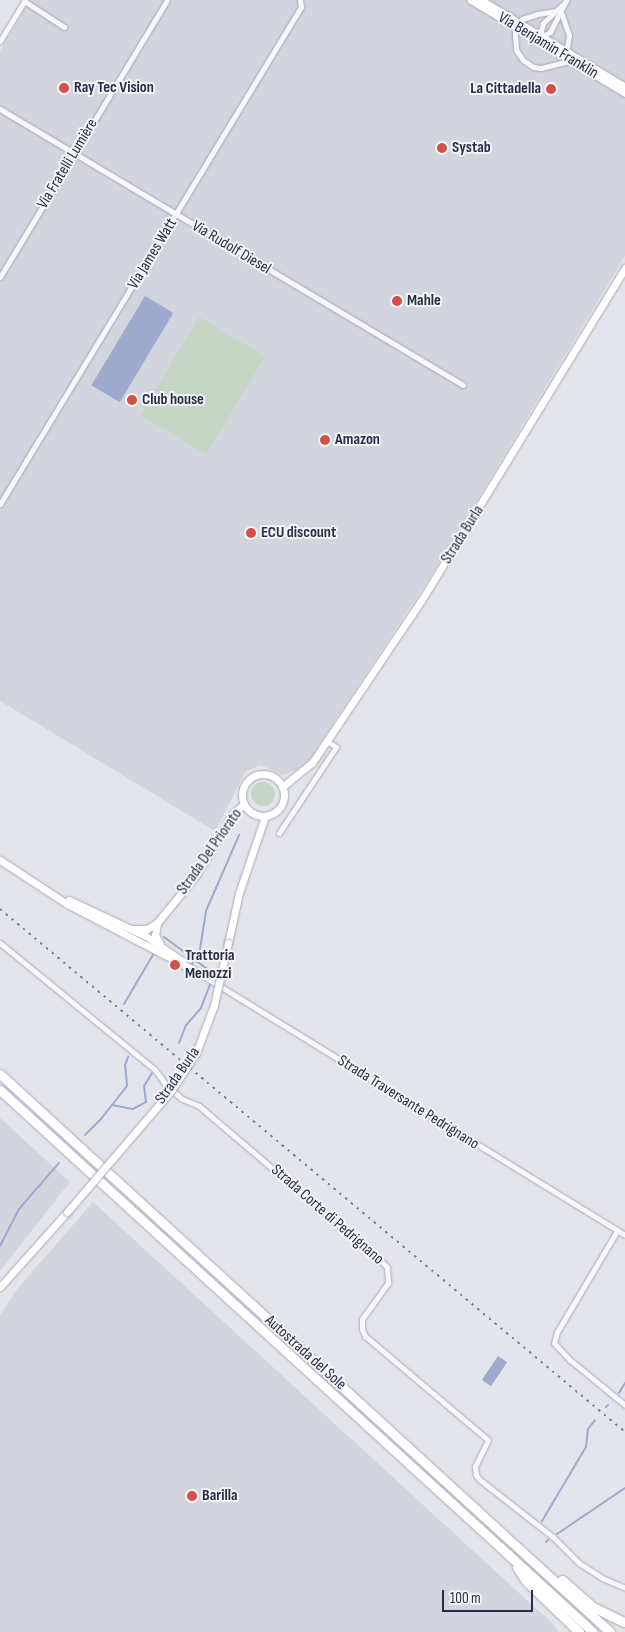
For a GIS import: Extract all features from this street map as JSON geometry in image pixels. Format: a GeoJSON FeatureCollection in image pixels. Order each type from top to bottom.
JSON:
{"type":"FeatureCollection","features":[{"type":"Feature","properties":{"kind":"highway","name":"Autostrada del Sole"},"geometry":{"type":"LineString","coordinates":[[0,1074],[610,1632]]}},
{"type":"Feature","properties":{"kind":"highway","name":"Autostrada del Sole"},"geometry":{"type":"LineString","coordinates":[[0,1090],[593,1632]]}},
{"type":"Feature","properties":{"kind":"highway"},"geometry":{"type":"LineString","coordinates":[[518,1548],[541,1561],[593,1607],[624,1622]]}},
{"type":"Feature","properties":{"kind":"highway"},"geometry":{"type":"LineString","coordinates":[[510,1556],[526,1581],[579,1632]]}},
{"type":"Feature","properties":{"kind":"main road","name":"Via Benjamin Franklin"},"geometry":{"type":"LineString","coordinates":[[471,0],[519,23],[564,57],[576,60],[625,87]]}},
{"type":"Feature","properties":{"kind":"main road","name":"Via Benjamin Franklin"},"geometry":{"type":"LineString","coordinates":[[481,0],[506,18]]}},
{"type":"Feature","properties":{"kind":"main road","name":"Via Benjamin Franklin"},"geometry":{"type":"LineString","coordinates":[[576,60],[625,93]]}},
{"type":"Feature","properties":{"kind":"main road","name":"Strada Burla"},"geometry":{"type":"LineString","coordinates":[[0,1288],[68,1212],[170,1092],[196,1054],[214,1005],[239,893],[265,816],[274,812],[281,805],[284,796],[282,786],[312,763],[421,601],[625,268]]}},
{"type":"Feature","properties":{"kind":"main road"},"geometry":{"type":"LineString","coordinates":[[265,816],[252,813],[244,804],[242,790],[252,777],[267,774],[276,779],[282,786]]}},
{"type":"Feature","properties":{"kind":"main road","name":"Strada Del Priorato"},"geometry":{"type":"LineString","coordinates":[[157,923],[196,876],[232,815],[244,804]]}},
{"type":"Feature","properties":{"kind":"main road","name":"Strada Traversante Pedrignano"},"geometry":{"type":"LineString","coordinates":[[0,860],[67,904],[192,969]]}},
{"type":"Feature","properties":{"kind":"main road","name":"Strada Traversante Pedrignano"},"geometry":{"type":"LineString","coordinates":[[52,893],[133,930],[147,932],[160,945],[192,969]]}},
{"type":"Feature","properties":{"kind":"main road","name":"Strada Traversante Pedrignano"},"geometry":{"type":"LineString","coordinates":[[92,916],[114,923],[137,935],[147,932]]}},
{"type":"Feature","properties":{"kind":"main road"},"geometry":{"type":"LineString","coordinates":[[150,947],[147,932],[153,931],[157,923]]}},
{"type":"Feature","properties":{"kind":"main road"},"geometry":{"type":"LineString","coordinates":[[157,923],[155,935],[160,945]]}},
{"type":"Feature","properties":{"kind":"street","name":"Via Fratelli Lumière"},"geometry":{"type":"LineString","coordinates":[[0,277],[167,0]]}},
{"type":"Feature","properties":{"kind":"street"},"geometry":{"type":"LineString","coordinates":[[0,41],[25,1],[64,26]]}},
{"type":"Feature","properties":{"kind":"street","name":"Via James Watt"},"geometry":{"type":"LineString","coordinates":[[0,504],[177,215],[301,1]]}},
{"type":"Feature","properties":{"kind":"street"},"geometry":{"type":"LineString","coordinates":[[540,40],[549,33],[565,1]]}},
{"type":"Feature","properties":{"kind":"street"},"geometry":{"type":"LineString","coordinates":[[506,18],[519,23],[559,11]]}},
{"type":"Feature","properties":{"kind":"street"},"geometry":{"type":"LineString","coordinates":[[540,40],[542,24],[559,11]]}},
{"type":"Feature","properties":{"kind":"street"},"geometry":{"type":"LineString","coordinates":[[559,11],[569,35],[571,52],[576,60]]}},
{"type":"Feature","properties":{"kind":"street"},"geometry":{"type":"LineString","coordinates":[[506,18],[515,36],[518,53],[530,65],[545,68],[564,57],[569,44]]}},
{"type":"Feature","properties":{"kind":"street"},"geometry":{"type":"LineString","coordinates":[[515,36],[519,23]]}},
{"type":"Feature","properties":{"kind":"street"},"geometry":{"type":"LineString","coordinates":[[564,57],[568,60],[576,60]]}},
{"type":"Feature","properties":{"kind":"street","name":"Via Rudolf Diesel"},"geometry":{"type":"LineString","coordinates":[[0,109],[462,385]]}},
{"type":"Feature","properties":{"kind":"street"},"geometry":{"type":"LineString","coordinates":[[279,833],[336,747],[327,741]]}},
{"type":"Feature","properties":{"kind":"street","name":"Strada Corte di Pedrignano"},"geometry":{"type":"LineString","coordinates":[[0,943],[154,1070],[167,1086],[182,1099],[199,1106],[387,1267],[388,1283],[362,1319],[362,1329],[365,1336],[488,1440],[475,1467],[476,1475],[480,1480],[553,1537],[579,1563],[602,1578],[625,1588]]}},
{"type":"Feature","properties":{"kind":"street","name":"Strada Traversante Pedrignano"},"geometry":{"type":"LineString","coordinates":[[192,969],[625,1235]]}},
{"type":"Feature","properties":{"kind":"street"},"geometry":{"type":"LineString","coordinates":[[617,1231],[557,1332],[554,1343],[570,1360],[625,1405]]}},
{"type":"Feature","properties":{"kind":"shaded area"},"geometry":{"type":"Polygon","coordinates":[[[30,0],[625,0],[625,256],[434,571],[309,760],[295,771],[283,775],[261,765],[246,771],[215,831],[0,701],[0,51],[30,0]]]}},
{"type":"Feature","properties":{"kind":"shaded area"},"geometry":{"type":"Polygon","coordinates":[[[0,1118],[70,1182],[0,1271],[0,1118]]]}},
{"type":"Feature","properties":{"kind":"shaded area","name":"Barilla"},"geometry":{"type":"Polygon","coordinates":[[[93,1202],[554,1625],[558,1632],[0,1632],[0,1315],[18,1288],[93,1202]]]}},
{"type":"Feature","properties":{"kind":"green space"},"geometry":{"type":"Polygon","coordinates":[[[199,317],[265,357],[206,454],[140,415],[199,317]]]}},
{"type":"Feature","properties":{"kind":"green space"},"geometry":{"type":"Polygon","coordinates":[[[263,782],[272,785],[275,794],[272,803],[263,806],[254,803],[251,794],[254,785],[263,782]]]}},
{"type":"Feature","properties":{"kind":"water"},"geometry":{"type":"Polygon","coordinates":[[[145,296],[173,313],[120,402],[91,385],[145,296]]]}},
{"type":"Feature","properties":{"kind":"water"},"geometry":{"type":"Polygon","coordinates":[[[498,1356],[507,1362],[491,1386],[482,1380],[498,1356]]]}},
{"type":"Feature","properties":{"kind":"waterway"},"geometry":{"type":"LineString","coordinates":[[192,964],[200,949],[206,911],[239,835]]}},
{"type":"Feature","properties":{"kind":"waterway"},"geometry":{"type":"LineString","coordinates":[[164,937],[214,974],[201,1008],[186,1025],[179,1043]]}},
{"type":"Feature","properties":{"kind":"waterway"},"geometry":{"type":"LineString","coordinates":[[124,1004],[154,953]]}},
{"type":"Feature","properties":{"kind":"waterway"},"geometry":{"type":"LineString","coordinates":[[85,1135],[101,1119],[127,1086],[125,1065],[128,1057]]}},
{"type":"Feature","properties":{"kind":"waterway"},"geometry":{"type":"LineString","coordinates":[[112,1105],[133,1109],[146,1102],[144,1086],[152,1073]]}},
{"type":"Feature","properties":{"kind":"waterway"},"geometry":{"type":"LineString","coordinates":[[0,1246],[19,1209],[59,1163]]}},
{"type":"Feature","properties":{"kind":"waterway"},"geometry":{"type":"LineString","coordinates":[[619,1393],[625,1383]]}},
{"type":"Feature","properties":{"kind":"waterway"},"geometry":{"type":"LineString","coordinates":[[542,1521],[586,1447],[588,1429],[595,1420]]}},
{"type":"Feature","properties":{"kind":"waterway"},"geometry":{"type":"LineString","coordinates":[[557,1534],[625,1488]]}},
{"type":"Feature","properties":{"kind":"railway"},"geometry":{"type":"LineString","coordinates":[[0,909],[625,1432]]}},
{"type":"Feature","properties":{"kind":"place","name":"Ray Tec Vision"},"geometry":{"type":"Point","coordinates":[64,88]}},
{"type":"Feature","properties":{"kind":"place","name":"La Cittadella"},"geometry":{"type":"Point","coordinates":[551,89]}},
{"type":"Feature","properties":{"kind":"place","name":"Systab"},"geometry":{"type":"Point","coordinates":[442,148]}},
{"type":"Feature","properties":{"kind":"place","name":"Mahle"},"geometry":{"type":"Point","coordinates":[397,301]}},
{"type":"Feature","properties":{"kind":"place","name":"Club house"},"geometry":{"type":"Point","coordinates":[132,400]}},
{"type":"Feature","properties":{"kind":"place","name":"Amazon"},"geometry":{"type":"Point","coordinates":[325,440]}},
{"type":"Feature","properties":{"kind":"place","name":"ECU discount"},"geometry":{"type":"Point","coordinates":[251,533]}},
{"type":"Feature","properties":{"kind":"place","name":"Trattoria Menozzi"},"geometry":{"type":"Point","coordinates":[175,965]}},
{"type":"Feature","properties":{"kind":"place","name":"Barilla"},"geometry":{"type":"Point","coordinates":[192,1496]}}]}
